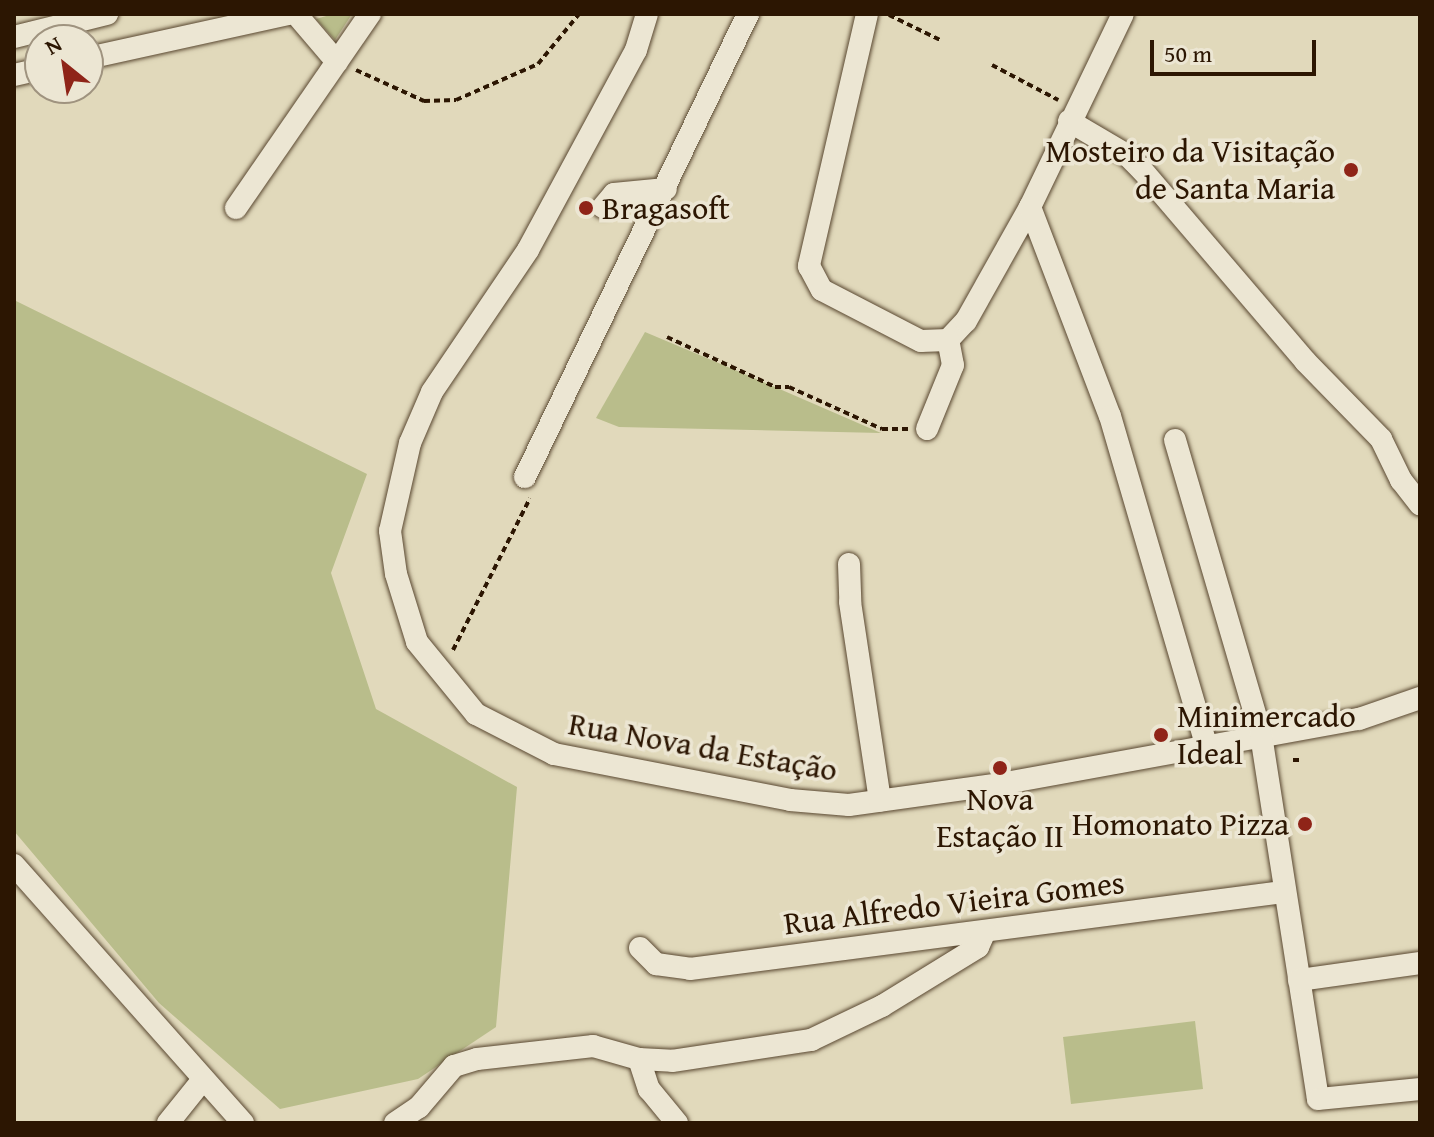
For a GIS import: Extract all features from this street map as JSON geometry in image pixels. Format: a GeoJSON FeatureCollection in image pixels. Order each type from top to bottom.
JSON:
{"type":"FeatureCollection","features":[{"type":"Feature","properties":{"kind":"street"},"geometry":{"type":"LineString","coordinates":[[82,24],[107,14]]}},
{"type":"Feature","properties":{"kind":"street"},"geometry":{"type":"LineString","coordinates":[[104,54],[288,14]]}},
{"type":"Feature","properties":{"kind":"street"},"geometry":{"type":"LineString","coordinates":[[296,14],[337,62]]}},
{"type":"Feature","properties":{"kind":"street"},"geometry":{"type":"LineString","coordinates":[[236,208],[370,14]]}},
{"type":"Feature","properties":{"kind":"street","name":"Rua Nova da Estação"},"geometry":{"type":"LineString","coordinates":[[647,14],[636,50],[528,250],[432,392],[410,443],[390,531],[396,574],[417,642],[435,669],[476,714],[517,739],[614,768],[790,800],[849,805],[1000,784],[1206,744],[1359,719],[1420,698]]}},
{"type":"Feature","properties":{"kind":"street"},"geometry":{"type":"LineString","coordinates":[[525,477],[748,14]]}},
{"type":"Feature","properties":{"kind":"street"},"geometry":{"type":"LineString","coordinates":[[867,14],[809,266],[822,290],[921,341],[948,340],[966,321],[1030,207],[1064,111],[1123,14]]}},
{"type":"Feature","properties":{"kind":"street"},"geometry":{"type":"LineString","coordinates":[[1064,111],[1127,155],[1142,170],[1305,361],[1381,439],[1401,480],[1420,504]]}},
{"type":"Feature","properties":{"kind":"street"},"geometry":{"type":"LineString","coordinates":[[603,207],[614,194],[666,189]]}},
{"type":"Feature","properties":{"kind":"street"},"geometry":{"type":"LineString","coordinates":[[1030,207],[1110,416],[1206,744]]}},
{"type":"Feature","properties":{"kind":"street"},"geometry":{"type":"LineString","coordinates":[[927,429],[953,365],[948,340]]}},
{"type":"Feature","properties":{"kind":"street"},"geometry":{"type":"LineString","coordinates":[[1175,440],[1261,735],[1283,892],[1318,1099],[1420,1089]]}},
{"type":"Feature","properties":{"kind":"street"},"geometry":{"type":"LineString","coordinates":[[849,564],[850,602],[880,801]]}},
{"type":"Feature","properties":{"kind":"street"},"geometry":{"type":"LineString","coordinates":[[14,865],[201,1082],[243,1123]]}},
{"type":"Feature","properties":{"kind":"street","name":"Rua Alfredo Vieira Gomes"},"geometry":{"type":"LineString","coordinates":[[640,948],[656,964],[690,969],[1283,892]]}},
{"type":"Feature","properties":{"kind":"street"},"geometry":{"type":"LineString","coordinates":[[395,1123],[419,1107],[454,1066],[580,1047],[639,1059],[700,1058],[811,1040],[882,1006],[978,947],[985,931]]}},
{"type":"Feature","properties":{"kind":"street"},"geometry":{"type":"LineString","coordinates":[[1299,980],[1420,963]]}},
{"type":"Feature","properties":{"kind":"street"},"geometry":{"type":"LineString","coordinates":[[639,1059],[649,1089],[677,1123]]}},
{"type":"Feature","properties":{"kind":"street"},"geometry":{"type":"LineString","coordinates":[[168,1123],[201,1082]]}},
{"type":"Feature","properties":{"kind":"path"},"geometry":{"type":"LineString","coordinates":[[337,62],[424,101],[456,100],[538,64],[579,14]]}},
{"type":"Feature","properties":{"kind":"path"},"geometry":{"type":"LineString","coordinates":[[887,14],[940,40]]}},
{"type":"Feature","properties":{"kind":"path"},"geometry":{"type":"LineString","coordinates":[[992,65],[1064,111]]}},
{"type":"Feature","properties":{"kind":"path"},"geometry":{"type":"LineString","coordinates":[[667,337],[775,387],[789,387],[882,429],[927,429]]}},
{"type":"Feature","properties":{"kind":"path"},"geometry":{"type":"LineString","coordinates":[[448,659],[531,500]]}},
{"type":"Feature","properties":{"kind":"path"},"geometry":{"type":"LineString","coordinates":[[1293,760],[1302,760]]}},
{"type":"Feature","properties":{"kind":"green space"},"geometry":{"type":"Polygon","coordinates":[[[333,14],[352,14],[335,40],[316,19],[333,14]]]}},
{"type":"Feature","properties":{"kind":"green space"},"geometry":{"type":"Polygon","coordinates":[[[14,300],[367,474],[331,573],[376,709],[517,787],[496,1027],[418,1079],[280,1109],[159,1003],[14,831],[14,300]]]}},
{"type":"Feature","properties":{"kind":"green space"},"geometry":{"type":"Polygon","coordinates":[[[645,332],[881,433],[619,427],[596,418],[645,332]]]}},
{"type":"Feature","properties":{"kind":"green space"},"geometry":{"type":"Polygon","coordinates":[[[1195,1021],[1203,1089],[1071,1104],[1063,1037],[1195,1021]]]}},
{"type":"Feature","properties":{"kind":"place","name":"Mosteiro da Visitação de Santa Maria"},"geometry":{"type":"Point","coordinates":[1351,170]}},
{"type":"Feature","properties":{"kind":"place","name":"Bragasoft"},"geometry":{"type":"Point","coordinates":[586,208]}},
{"type":"Feature","properties":{"kind":"place","name":"Minimercado Ideal"},"geometry":{"type":"Point","coordinates":[1161,735]}},
{"type":"Feature","properties":{"kind":"place","name":"Nova Estação II"},"geometry":{"type":"Point","coordinates":[1000,768]}},
{"type":"Feature","properties":{"kind":"place","name":"Homonato Pizza"},"geometry":{"type":"Point","coordinates":[1305,824]}}]}
